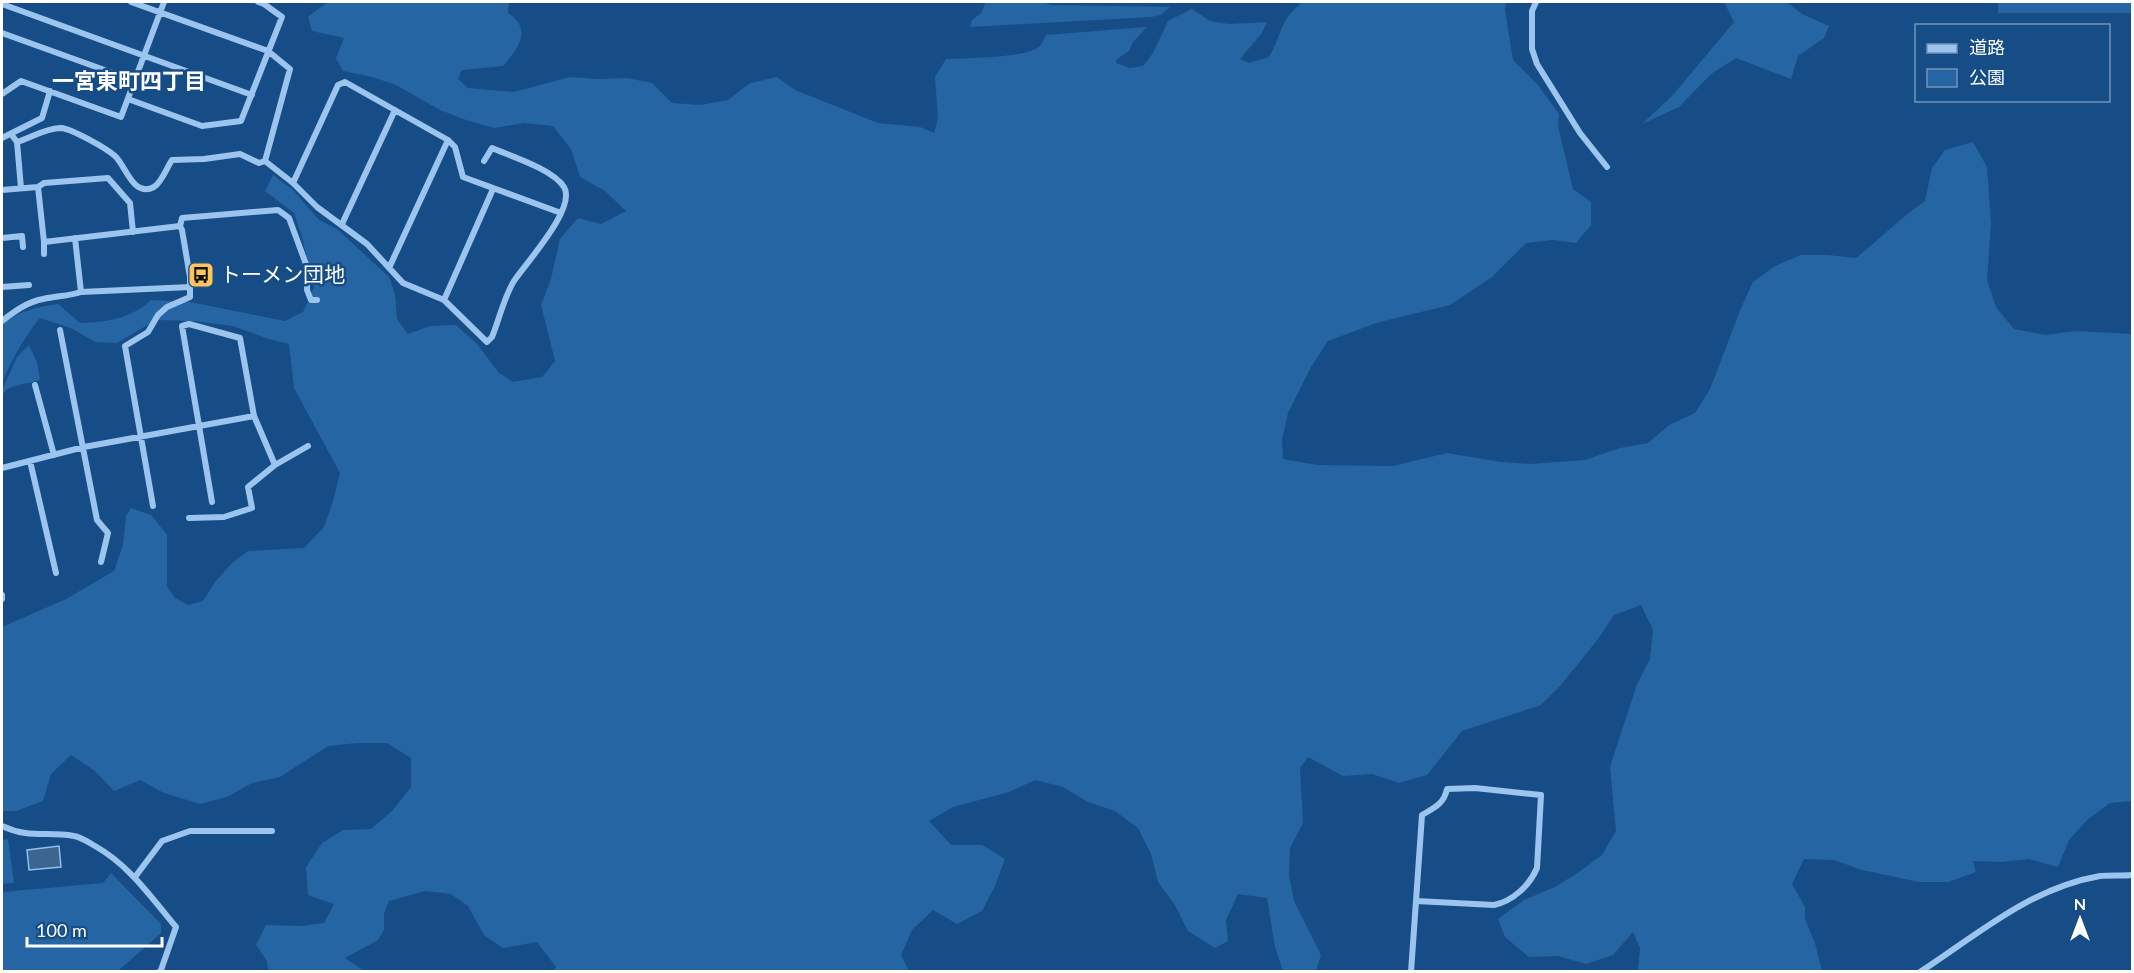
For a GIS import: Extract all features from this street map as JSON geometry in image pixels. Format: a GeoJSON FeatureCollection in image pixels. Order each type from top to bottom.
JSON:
{"type":"FeatureCollection","features":[{"type":"Feature","properties":{"kind":"street"},"geometry":{"type":"LineString","coordinates":[[19,10],[22,2]]}},
{"type":"Feature","properties":{"kind":"street"},"geometry":{"type":"LineString","coordinates":[[131,2],[268,51],[290,69],[265,161]]}},
{"type":"Feature","properties":{"kind":"street"},"geometry":{"type":"LineString","coordinates":[[2,94],[21,81],[122,117],[164,2]]}},
{"type":"Feature","properties":{"kind":"street"},"geometry":{"type":"LineString","coordinates":[[128,99],[202,126],[241,121],[282,17],[258,2]]}},
{"type":"Feature","properties":{"kind":"street"},"geometry":{"type":"LineString","coordinates":[[1536,2],[1532,11],[1532,49],[1537,63],[1580,133],[1607,167]]}},
{"type":"Feature","properties":{"kind":"street"},"geometry":{"type":"LineString","coordinates":[[2,4],[252,95]]}},
{"type":"Feature","properties":{"kind":"street"},"geometry":{"type":"LineString","coordinates":[[2,33],[135,81]]}},
{"type":"Feature","properties":{"kind":"street"},"geometry":{"type":"LineString","coordinates":[[293,183],[338,85],[345,82],[448,140],[455,147],[463,177],[561,213]]}},
{"type":"Feature","properties":{"kind":"street"},"geometry":{"type":"LineString","coordinates":[[2,138],[42,118],[50,92]]}},
{"type":"Feature","properties":{"kind":"street"},"geometry":{"type":"LineString","coordinates":[[342,224],[395,110]]}},
{"type":"Feature","properties":{"kind":"street"},"geometry":{"type":"LineString","coordinates":[[17,142],[50,130],[70,130],[115,155],[135,185],[141,188],[151,188],[157,185],[172,160],[204,159],[240,154],[259,163],[265,161]]}},
{"type":"Feature","properties":{"kind":"street"},"geometry":{"type":"LineString","coordinates":[[11,134],[17,142],[21,188]]}},
{"type":"Feature","properties":{"kind":"street"},"geometry":{"type":"LineString","coordinates":[[389,268],[448,140]]}},
{"type":"Feature","properties":{"kind":"street"},"geometry":{"type":"LineString","coordinates":[[265,161],[293,183],[317,207],[367,244],[403,283],[444,300],[487,342],[492,337],[513,283],[553,229],[561,213],[566,194],[564,187],[550,174],[492,148],[484,161]]}},
{"type":"Feature","properties":{"kind":"street"},"geometry":{"type":"LineString","coordinates":[[2,190],[38,187],[44,183],[108,178],[130,203],[133,232]]}},
{"type":"Feature","properties":{"kind":"street"},"geometry":{"type":"LineString","coordinates":[[38,187],[44,254]]}},
{"type":"Feature","properties":{"kind":"street"},"geometry":{"type":"LineString","coordinates":[[444,300],[494,189]]}},
{"type":"Feature","properties":{"kind":"street"},"geometry":{"type":"LineString","coordinates":[[153,506],[125,346],[148,332],[158,315],[167,307],[190,297],[180,226],[182,218],[278,210],[289,218],[307,267],[307,290],[312,300],[317,300]]}},
{"type":"Feature","properties":{"kind":"street"},"geometry":{"type":"LineString","coordinates":[[44,242],[180,226]]}},
{"type":"Feature","properties":{"kind":"street"},"geometry":{"type":"LineString","coordinates":[[2,238],[22,236],[23,247]]}},
{"type":"Feature","properties":{"kind":"street"},"geometry":{"type":"LineString","coordinates":[[75,238],[81,292]]}},
{"type":"Feature","properties":{"kind":"street"},"geometry":{"type":"LineString","coordinates":[[2,287],[29,285]]}},
{"type":"Feature","properties":{"kind":"street"},"geometry":{"type":"LineString","coordinates":[[2,321],[18,308],[41,299],[81,292],[190,287]]}},
{"type":"Feature","properties":{"kind":"street"},"geometry":{"type":"LineString","coordinates":[[212,502],[182,326],[189,324],[240,338],[254,416],[275,465]]}},
{"type":"Feature","properties":{"kind":"street"},"geometry":{"type":"LineString","coordinates":[[60,330],[97,520],[108,533],[101,562]]}},
{"type":"Feature","properties":{"kind":"street"},"geometry":{"type":"LineString","coordinates":[[35,385],[54,454]]}},
{"type":"Feature","properties":{"kind":"street"},"geometry":{"type":"LineString","coordinates":[[2,468],[84,447],[254,416]]}},
{"type":"Feature","properties":{"kind":"street"},"geometry":{"type":"LineString","coordinates":[[189,518],[224,517],[252,508],[248,487],[275,465],[308,446]]}},
{"type":"Feature","properties":{"kind":"street"},"geometry":{"type":"LineString","coordinates":[[30,461],[56,573]]}},
{"type":"Feature","properties":{"kind":"street"},"geometry":{"type":"LineString","coordinates":[[1411,972],[1416,900],[1422,815],[1439,805],[1445,798],[1446,789],[1475,788],[1541,795],[1537,868],[1522,890],[1503,903],[1494,905],[1416,900]]}},
{"type":"Feature","properties":{"kind":"street"},"geometry":{"type":"LineString","coordinates":[[2,826],[14,832],[38,836],[57,834],[77,836],[106,852],[135,877],[176,927],[159,972]]}},
{"type":"Feature","properties":{"kind":"street"},"geometry":{"type":"LineString","coordinates":[[135,877],[162,841],[190,831],[272,831]]}},
{"type":"Feature","properties":{"kind":"street"},"geometry":{"type":"LineString","coordinates":[[1920,972],[2028,900],[2093,878],[2133,876]]}},
{"type":"Feature","properties":{"kind":"green space"},"geometry":{"type":"Polygon","coordinates":[[[328,2],[509,2],[508,13],[516,19],[520,26],[521,39],[518,46],[503,66],[462,70],[458,79],[468,88],[514,92],[570,77],[627,78],[652,83],[672,103],[700,105],[728,100],[750,83],[777,77],[795,90],[878,123],[920,127],[934,133],[938,119],[935,77],[946,59],[995,57],[1032,51],[1039,47],[1046,35],[1147,27],[1133,42],[1129,51],[1117,59],[1116,63],[1130,68],[1143,66],[1153,53],[1168,21],[1192,9],[1210,21],[1229,24],[1267,22],[1262,33],[1240,59],[1249,63],[1269,57],[1290,14],[1303,2],[1506,2],[1505,10],[1513,60],[1538,85],[1559,114],[1558,126],[1573,189],[1591,202],[1591,225],[1576,243],[1553,240],[1526,243],[1492,277],[1450,305],[1376,323],[1328,341],[1311,367],[1288,413],[1282,440],[1283,459],[1317,465],[1393,466],[1447,453],[1501,462],[1530,464],[1585,460],[1620,448],[1648,443],[1669,425],[1695,413],[1710,389],[1753,282],[1775,266],[1801,255],[1856,258],[1925,201],[1932,168],[1945,150],[1973,142],[1987,167],[1991,223],[1987,280],[1996,307],[2014,329],[2046,335],[2076,331],[2132,334],[2132,801],[2110,803],[2087,820],[2069,840],[2058,867],[2029,859],[2002,862],[1973,861],[1976,872],[1948,882],[1919,882],[1862,870],[1834,860],[1804,859],[1792,884],[1805,907],[1805,919],[1815,943],[1822,971],[1638,971],[1640,948],[1633,932],[1613,955],[1586,964],[1558,956],[1529,957],[1505,937],[1498,919],[1524,900],[1555,887],[1602,855],[1616,831],[1610,767],[1637,684],[1650,659],[1653,630],[1641,605],[1614,615],[1561,685],[1541,705],[1462,731],[1427,775],[1399,783],[1372,774],[1343,776],[1308,757],[1300,768],[1303,823],[1290,848],[1289,876],[1294,901],[1321,955],[1316,971],[1283,971],[1275,947],[1267,898],[1238,894],[1226,920],[1228,941],[1215,948],[1188,931],[1175,905],[1158,882],[1151,854],[1138,828],[1115,811],[1088,802],[1063,787],[1035,780],[1009,792],[953,807],[929,821],[951,845],[982,845],[1005,859],[982,911],[957,924],[933,910],[912,930],[901,955],[909,971],[553,971],[556,967],[537,942],[503,948],[484,935],[468,906],[451,894],[425,891],[389,901],[384,914],[384,930],[378,940],[345,958],[364,971],[268,971],[267,961],[256,945],[266,925],[302,926],[324,923],[334,904],[308,895],[306,867],[322,843],[343,830],[371,829],[393,810],[411,787],[411,758],[387,743],[328,746],[280,777],[252,783],[227,797],[200,804],[164,793],[140,780],[114,791],[95,771],[71,755],[51,774],[43,801],[16,811],[2,811],[2,627],[66,599],[114,571],[123,545],[126,516],[131,508],[151,515],[167,535],[167,586],[175,598],[188,605],[203,601],[232,563],[248,551],[304,548],[324,527],[340,473],[294,388],[289,344],[233,326],[194,321],[156,320],[117,343],[95,342],[71,328],[40,318],[18,349],[2,383],[2,325],[28,310],[58,304],[80,323],[118,318],[135,311],[151,300],[190,302],[285,321],[303,312],[314,288],[294,213],[265,191],[273,175],[293,190],[318,219],[338,230],[389,277],[395,294],[397,319],[408,334],[430,326],[456,325],[477,344],[499,373],[513,382],[542,377],[555,361],[541,305],[551,279],[560,239],[578,218],[601,224],[626,211],[605,191],[580,177],[571,149],[553,126],[524,123],[494,128],[440,110],[396,85],[343,71],[336,58],[344,38],[312,31],[308,17],[328,2]]]}},
{"type":"Feature","properties":{"kind":"green space"},"geometry":{"type":"Polygon","coordinates":[[[986,2],[1170,7],[1161,15],[1151,17],[970,27],[972,20],[981,13],[986,2]]]}},
{"type":"Feature","properties":{"kind":"green space"},"geometry":{"type":"Polygon","coordinates":[[[1724,2],[1787,2],[1802,14],[1829,26],[1824,38],[1798,56],[1791,79],[1736,58],[1711,74],[1679,107],[1642,124],[1672,96],[1734,22],[1724,2]]]}},
{"type":"Feature","properties":{"kind":"green space"},"geometry":{"type":"Polygon","coordinates":[[[1998,2],[2132,2],[2132,13],[1998,13],[1998,2]]]}},
{"type":"Feature","properties":{"kind":"green space"},"geometry":{"type":"Polygon","coordinates":[[[29,345],[37,362],[40,380],[14,386],[2,395],[2,390],[17,357],[29,345]]]}},
{"type":"Feature","properties":{"kind":"green space"},"geometry":{"type":"Polygon","coordinates":[[[8,839],[14,883],[2,884],[2,840],[8,839]]]}},
{"type":"Feature","properties":{"kind":"green space"},"geometry":{"type":"Polygon","coordinates":[[[111,873],[161,924],[161,933],[118,971],[2,971],[2,892],[103,883],[111,873]]]}},
{"type":"Feature","properties":{"kind":"shaded area"},"geometry":{"type":"Polygon","coordinates":[[[59,846],[61,867],[29,870],[27,850],[59,846]]]}},
{"type":"Feature","properties":{"kind":"place","name":"トーメン団地"},"geometry":{"type":"Point","coordinates":[201,275]}},
{"type":"Feature","properties":{"kind":"district","name":"一宮東町四丁目"},"geometry":{"type":"Point","coordinates":[129,81]}}]}
